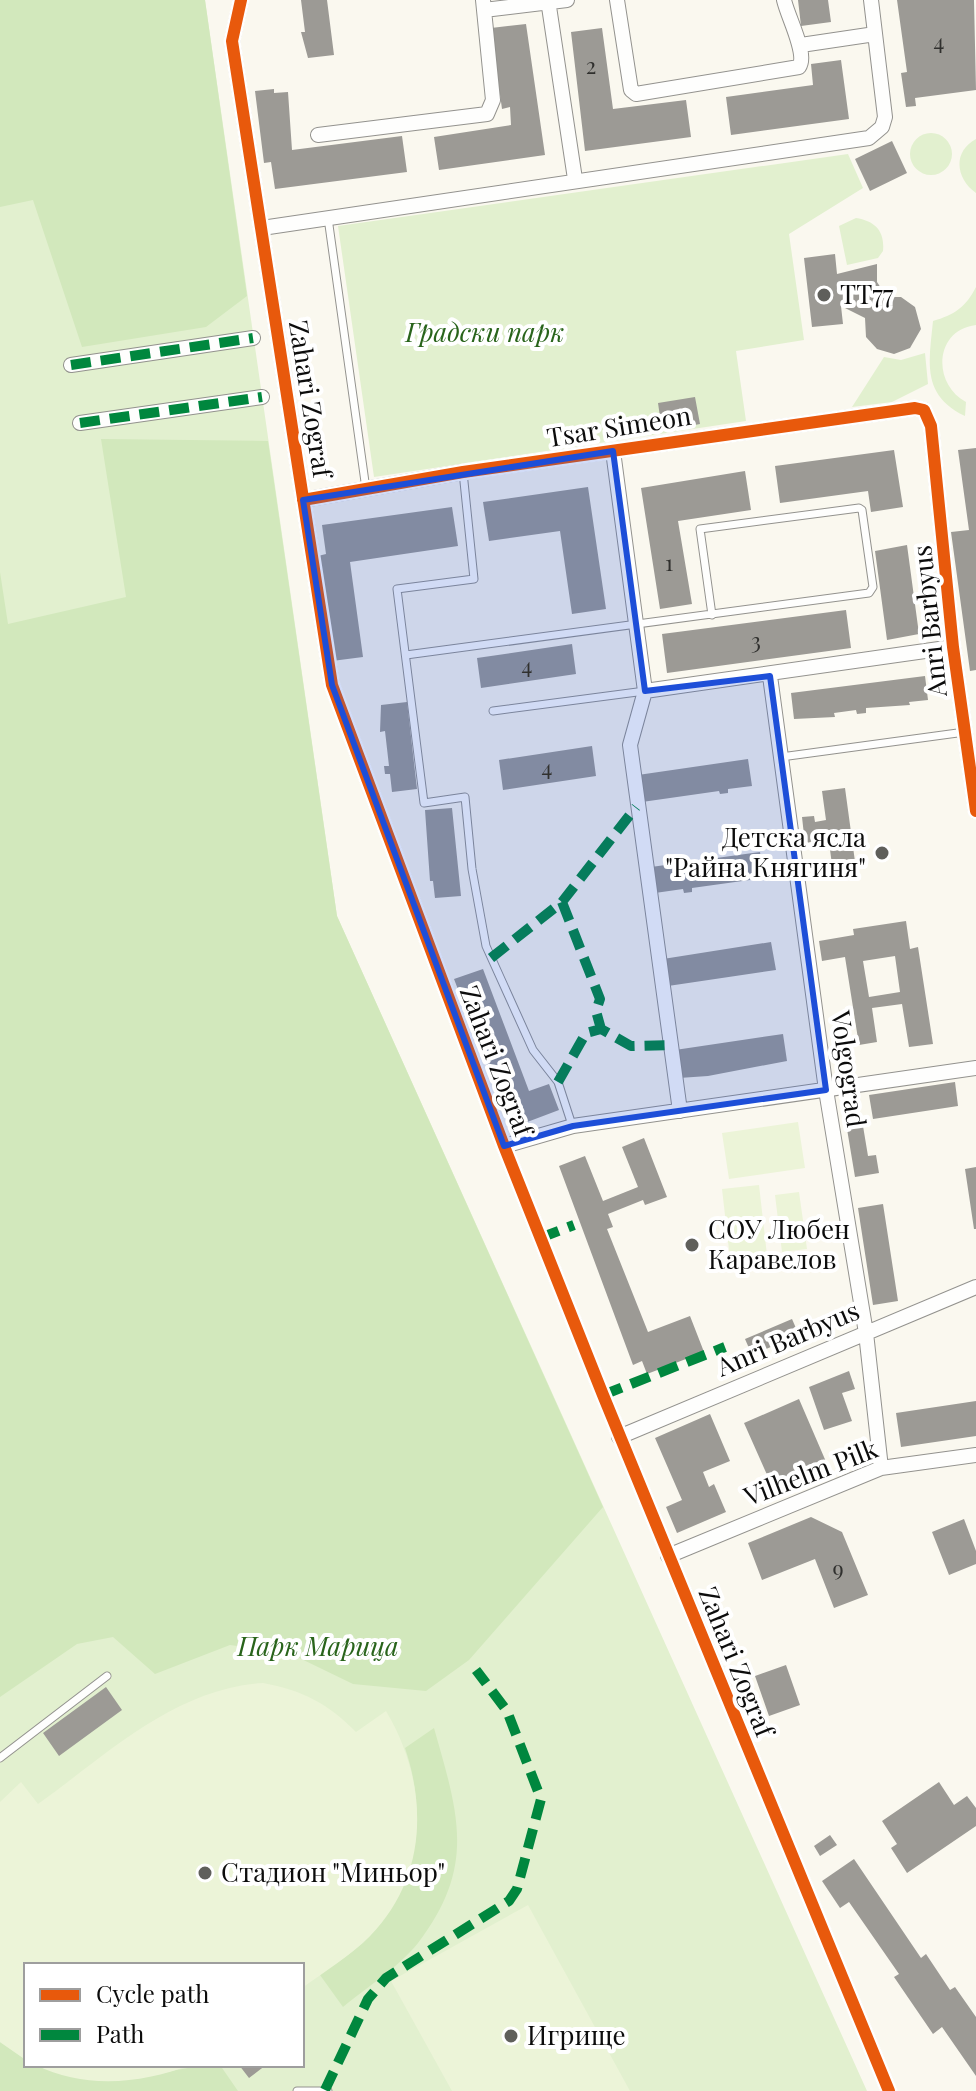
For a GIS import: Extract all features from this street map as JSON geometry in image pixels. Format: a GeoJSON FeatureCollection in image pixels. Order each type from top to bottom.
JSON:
{"type":"FeatureCollection","features":[{"type":"Feature","properties":{"kind":"street","name":"Zahari Zograf"},"geometry":{"type":"LineString","coordinates":[[241,0],[232,41],[332,685],[504,1146],[619,1437],[889,2091]]}},
{"type":"Feature","properties":{"kind":"street"},"geometry":{"type":"LineString","coordinates":[[318,135],[487,114],[493,100],[484,5],[567,0]]}},
{"type":"Feature","properties":{"kind":"street"},"geometry":{"type":"LineString","coordinates":[[617,0],[631,90],[636,94],[799,67],[803,60],[801,45],[788,23],[784,0]]}},
{"type":"Feature","properties":{"kind":"street"},"geometry":{"type":"LineString","coordinates":[[262,228],[575,179],[869,138],[882,127],[884,106],[871,0]]}},
{"type":"Feature","properties":{"kind":"street"},"geometry":{"type":"LineString","coordinates":[[548,1],[575,179]]}},
{"type":"Feature","properties":{"kind":"street"},"geometry":{"type":"LineString","coordinates":[[801,45],[875,34]]}},
{"type":"Feature","properties":{"kind":"street"},"geometry":{"type":"LineString","coordinates":[[71,365],[253,338]]}},
{"type":"Feature","properties":{"kind":"street"},"geometry":{"type":"LineString","coordinates":[[80,423],[262,397]]}},
{"type":"Feature","properties":{"kind":"street","name":"Tsar Simeon"},"geometry":{"type":"LineString","coordinates":[[303,500],[463,472],[915,408],[924,410],[931,426]]}},
{"type":"Feature","properties":{"kind":"street","name":"Anri Barbyus"},"geometry":{"type":"LineString","coordinates":[[931,426],[953,647],[971,731],[976,811]]}},
{"type":"Feature","properties":{"kind":"street"},"geometry":{"type":"LineString","coordinates":[[613,451],[645,691],[630,745],[680,1111]]}},
{"type":"Feature","properties":{"kind":"street"},"geometry":{"type":"LineString","coordinates":[[645,691],[770,676],[953,647]]}},
{"type":"Feature","properties":{"kind":"street","name":"Volgograd"},"geometry":{"type":"LineString","coordinates":[[770,676],[826,1090],[866,1333],[881,1468]]}},
{"type":"Feature","properties":{"kind":"street"},"geometry":{"type":"LineString","coordinates":[[504,1146],[573,1126],[976,1068]]}},
{"type":"Feature","properties":{"kind":"street","name":"Anri Barbyus"},"geometry":{"type":"LineString","coordinates":[[619,1437],[976,1287]]}},
{"type":"Feature","properties":{"kind":"street","name":"Vilhelm Pilk"},"geometry":{"type":"LineString","coordinates":[[668,1556],[881,1468],[976,1455]]}},
{"type":"Feature","properties":{"kind":"lane"},"geometry":{"type":"LineString","coordinates":[[328,218],[366,489]]}},
{"type":"Feature","properties":{"kind":"lane"},"geometry":{"type":"LineString","coordinates":[[463,472],[474,579],[397,589],[424,803],[465,797],[472,869],[486,946],[533,1050],[558,1082],[573,1126]]}},
{"type":"Feature","properties":{"kind":"lane"},"geometry":{"type":"LineString","coordinates":[[406,655],[637,626],[712,615],[872,591],[862,510],[700,529],[712,615]]}},
{"type":"Feature","properties":{"kind":"lane"},"geometry":{"type":"LineString","coordinates":[[493,711],[645,691]]}},
{"type":"Feature","properties":{"kind":"lane"},"geometry":{"type":"LineString","coordinates":[[780,757],[971,731]]}},
{"type":"Feature","properties":{"kind":"lane"},"geometry":{"type":"LineString","coordinates":[[0,1758],[107,1676]]}},
{"type":"Feature","properties":{"kind":"lane"},"geometry":{"type":"LineString","coordinates":[[297,2091],[328,2091]]}},
{"type":"Feature","properties":{"kind":"highlighted area"},"geometry":{"type":"Polygon","coordinates":[[[613,451],[645,691],[770,676],[826,1090],[573,1126],[504,1146],[332,685],[303,500],[613,451]]]}},
{"type":"Feature","properties":{"kind":"green space","name":"Парк Марица"},"geometry":{"type":"Polygon","coordinates":[[[0,0],[205,0],[337,916],[867,2091],[0,2091],[0,0]]]}},
{"type":"Feature","properties":{"kind":"green space"},"geometry":{"type":"Polygon","coordinates":[[[0,0],[205,0],[247,296],[206,327],[82,347],[33,200],[0,207],[0,0]]]}},
{"type":"Feature","properties":{"kind":"green space"},"geometry":{"type":"Polygon","coordinates":[[[931,133],[946,139],[952,154],[946,169],[931,175],[916,169],[910,154],[916,139],[931,133]]]}},
{"type":"Feature","properties":{"kind":"green space"},"geometry":{"type":"Polygon","coordinates":[[[976,139],[976,193],[964,180],[960,158],[968,144],[976,139]]]}},
{"type":"Feature","properties":{"kind":"green space","name":"Градски парк"},"geometry":{"type":"Polygon","coordinates":[[[848,154],[863,188],[789,234],[804,340],[736,351],[746,421],[374,477],[338,226],[848,154]]]}},
{"type":"Feature","properties":{"kind":"green space"},"geometry":{"type":"Polygon","coordinates":[[[856,218],[877,228],[883,251],[878,258],[847,265],[839,226],[856,218]]]}},
{"type":"Feature","properties":{"kind":"green space"},"geometry":{"type":"Polygon","coordinates":[[[976,287],[976,325],[962,329],[952,337],[942,359],[947,383],[966,402],[965,416],[951,408],[934,388],[930,350],[933,321],[959,309],[976,287]]]}},
{"type":"Feature","properties":{"kind":"green space"},"geometry":{"type":"Polygon","coordinates":[[[925,353],[928,384],[892,402],[852,407],[884,357],[901,360],[925,353]]]}},
{"type":"Feature","properties":{"kind":"green space"},"geometry":{"type":"Polygon","coordinates":[[[101,439],[268,441],[337,916],[603,1507],[469,1660],[426,1691],[353,1684],[289,1653],[230,1645],[155,1674],[113,1637],[77,1644],[0,1697],[0,572],[8,624],[126,597],[101,439]]]}},
{"type":"Feature","properties":{"kind":"green space"},"geometry":{"type":"Polygon","coordinates":[[[798,1122],[805,1168],[729,1179],[722,1133],[798,1122]]]}},
{"type":"Feature","properties":{"kind":"green space"},"geometry":{"type":"Polygon","coordinates":[[[759,1185],[767,1255],[730,1259],[722,1189],[759,1185]]]}},
{"type":"Feature","properties":{"kind":"green space"},"geometry":{"type":"Polygon","coordinates":[[[799,1192],[807,1249],[782,1252],[775,1195],[799,1192]]]}},
{"type":"Feature","properties":{"kind":"green space","name":"Стадион \"Миньор\""},"geometry":{"type":"Polygon","coordinates":[[[263,1683],[290,1690],[336,1714],[356,1732],[386,1711],[410,1768],[416,1797],[417,1827],[413,1857],[404,1885],[390,1911],[370,1936],[304,1987],[304,1963],[24,1963],[24,2059],[0,2042],[0,1802],[21,1782],[38,1804],[143,1727],[200,1697],[263,1683]]]}},
{"type":"Feature","properties":{"kind":"green space"},"geometry":{"type":"Polygon","coordinates":[[[434,1728],[455,1813],[455,1864],[449,1889],[437,1915],[410,1952],[343,2007],[320,1975],[369,1937],[399,1894],[414,1848],[417,1823],[412,1773],[405,1748],[434,1728]]]}},
{"type":"Feature","properties":{"kind":"green space","name":"Игрище"},"geometry":{"type":"Polygon","coordinates":[[[528,1905],[630,2091],[452,2091],[391,1981],[528,1905]]]}},
{"type":"Feature","properties":{"kind":"green space"},"geometry":{"type":"Polygon","coordinates":[[[0,2042],[24,2059],[24,2067],[45,2067],[94,2080],[119,2080],[191,2068],[221,2067],[238,2091],[0,2091],[0,2042]]]}},
{"type":"Feature","properties":{"kind":"green space"},"geometry":{"type":"Polygon","coordinates":[[[40,2067],[184,2067],[133,2080],[113,2081],[93,2081],[40,2067]]]}},
{"type":"Feature","properties":{"kind":"building"},"geometry":{"type":"Polygon","coordinates":[[[301,0],[327,0],[334,55],[308,58],[301,32],[305,32],[301,0]]]}},
{"type":"Feature","properties":{"kind":"building"},"geometry":{"type":"Polygon","coordinates":[[[798,0],[828,0],[831,22],[801,26],[798,0]]]}},
{"type":"Feature","properties":{"kind":"building"},"geometry":{"type":"Polygon","coordinates":[[[897,0],[974,0],[976,90],[915,98],[916,106],[906,107],[901,73],[907,72],[897,0]]]}},
{"type":"Feature","properties":{"kind":"building"},"geometry":{"type":"Polygon","coordinates":[[[526,24],[545,155],[439,170],[434,137],[511,125],[510,107],[502,109],[491,28],[526,24]]]}},
{"type":"Feature","properties":{"kind":"building"},"geometry":{"type":"Polygon","coordinates":[[[602,28],[613,109],[686,100],[691,137],[585,151],[571,32],[602,28]]]}},
{"type":"Feature","properties":{"kind":"building"},"geometry":{"type":"Polygon","coordinates":[[[841,60],[849,119],[731,135],[726,97],[813,85],[811,64],[841,60]]]}},
{"type":"Feature","properties":{"kind":"building"},"geometry":{"type":"Polygon","coordinates":[[[274,89],[274,93],[288,92],[292,150],[402,136],[407,172],[275,189],[271,162],[264,163],[255,91],[274,89]]]}},
{"type":"Feature","properties":{"kind":"building"},"geometry":{"type":"Polygon","coordinates":[[[892,141],[907,173],[870,191],[855,159],[892,141]]]}},
{"type":"Feature","properties":{"kind":"building"},"geometry":{"type":"Polygon","coordinates":[[[835,254],[837,274],[877,264],[877,282],[887,297],[901,297],[915,307],[921,329],[910,348],[894,354],[877,349],[866,337],[865,318],[841,306],[843,324],[812,327],[804,258],[835,254]]]}},
{"type":"Feature","properties":{"kind":"building"},"geometry":{"type":"Polygon","coordinates":[[[695,397],[700,424],[662,431],[658,403],[695,397]]]}},
{"type":"Feature","properties":{"kind":"building"},"geometry":{"type":"Polygon","coordinates":[[[976,448],[976,670],[970,671],[951,532],[969,530],[958,450],[976,448]]]}},
{"type":"Feature","properties":{"kind":"building"},"geometry":{"type":"Polygon","coordinates":[[[894,450],[903,507],[871,512],[868,491],[780,503],[775,466],[894,450]]]}},
{"type":"Feature","properties":{"kind":"building"},"geometry":{"type":"Polygon","coordinates":[[[745,471],[751,510],[678,521],[692,604],[660,609],[641,488],[745,471]]]}},
{"type":"Feature","properties":{"kind":"building"},"geometry":{"type":"Polygon","coordinates":[[[588,487],[606,609],[572,614],[560,531],[489,541],[483,502],[588,487]]]}},
{"type":"Feature","properties":{"kind":"building"},"geometry":{"type":"Polygon","coordinates":[[[452,507],[458,546],[350,562],[363,657],[332,661],[318,556],[326,554],[322,525],[452,507]]]}},
{"type":"Feature","properties":{"kind":"building"},"geometry":{"type":"Polygon","coordinates":[[[907,545],[919,634],[887,640],[875,551],[907,545]]]}},
{"type":"Feature","properties":{"kind":"building"},"geometry":{"type":"Polygon","coordinates":[[[846,610],[851,648],[667,673],[662,634],[846,610]]]}},
{"type":"Feature","properties":{"kind":"building"},"geometry":{"type":"Polygon","coordinates":[[[572,644],[576,674],[481,688],[477,658],[572,644]]]}},
{"type":"Feature","properties":{"kind":"building"},"geometry":{"type":"Polygon","coordinates":[[[925,676],[928,700],[909,702],[910,705],[866,708],[866,713],[857,714],[856,710],[834,713],[835,717],[794,719],[791,693],[925,676]]]}},
{"type":"Feature","properties":{"kind":"building"},"geometry":{"type":"Polygon","coordinates":[[[407,702],[417,789],[392,792],[390,774],[385,774],[384,766],[389,766],[385,731],[380,732],[381,705],[407,702]]]}},
{"type":"Feature","properties":{"kind":"building"},"geometry":{"type":"Polygon","coordinates":[[[592,746],[596,776],[503,790],[499,760],[592,746]]]}},
{"type":"Feature","properties":{"kind":"building"},"geometry":{"type":"Polygon","coordinates":[[[748,759],[752,786],[728,789],[728,793],[720,794],[719,791],[642,802],[638,775],[748,759]]]}},
{"type":"Feature","properties":{"kind":"building"},"geometry":{"type":"Polygon","coordinates":[[[845,788],[856,869],[833,872],[828,835],[805,844],[802,817],[814,816],[815,822],[826,820],[822,791],[845,788]]]}},
{"type":"Feature","properties":{"kind":"building"},"geometry":{"type":"Polygon","coordinates":[[[452,808],[461,896],[435,898],[433,881],[430,881],[425,810],[452,808]]]}},
{"type":"Feature","properties":{"kind":"building"},"geometry":{"type":"Polygon","coordinates":[[[760,852],[764,878],[692,888],[692,892],[684,893],[683,889],[655,893],[651,867],[760,852]]]}},
{"type":"Feature","properties":{"kind":"building"},"geometry":{"type":"Polygon","coordinates":[[[906,921],[910,949],[918,947],[933,1044],[909,1047],[902,1004],[872,1008],[877,1042],[859,1045],[845,957],[822,961],[819,941],[854,935],[853,929],[906,921]],[[895,956],[863,961],[869,997],[900,992],[895,956]]]}},
{"type":"Feature","properties":{"kind":"building"},"geometry":{"type":"Polygon","coordinates":[[[771,942],[776,970],[668,986],[663,959],[771,942]]]}},
{"type":"Feature","properties":{"kind":"building"},"geometry":{"type":"Polygon","coordinates":[[[483,969],[529,1091],[549,1084],[559,1110],[514,1127],[511,1118],[508,1119],[454,979],[483,969]]]}},
{"type":"Feature","properties":{"kind":"building"},"geometry":{"type":"Polygon","coordinates":[[[783,1034],[787,1061],[708,1076],[679,1078],[675,1050],[783,1034]]]}},
{"type":"Feature","properties":{"kind":"building"},"geometry":{"type":"Polygon","coordinates":[[[955,1082],[958,1106],[873,1119],[869,1095],[955,1082]]]}},
{"type":"Feature","properties":{"kind":"building"},"geometry":{"type":"Polygon","coordinates":[[[861,1114],[868,1156],[876,1155],[879,1173],[855,1177],[845,1117],[861,1114]]]}},
{"type":"Feature","properties":{"kind":"building"},"geometry":{"type":"Polygon","coordinates":[[[644,1138],[667,1197],[645,1205],[643,1200],[608,1214],[613,1227],[607,1229],[648,1332],[690,1316],[704,1352],[647,1374],[642,1361],[633,1365],[559,1166],[585,1156],[603,1201],[638,1187],[622,1147],[644,1138]]]}},
{"type":"Feature","properties":{"kind":"building"},"geometry":{"type":"Polygon","coordinates":[[[976,1167],[976,1229],[974,1229],[965,1169],[976,1167]]]}},
{"type":"Feature","properties":{"kind":"building"},"geometry":{"type":"Polygon","coordinates":[[[883,1204],[898,1301],[873,1305],[858,1208],[883,1204]]]}},
{"type":"Feature","properties":{"kind":"building"},"geometry":{"type":"Polygon","coordinates":[[[792,1319],[799,1335],[752,1355],[745,1339],[792,1319]]]}},
{"type":"Feature","properties":{"kind":"building"},"geometry":{"type":"Polygon","coordinates":[[[849,1371],[855,1389],[842,1393],[852,1421],[824,1430],[809,1387],[849,1371]]]}},
{"type":"Feature","properties":{"kind":"building"},"geometry":{"type":"Polygon","coordinates":[[[799,1399],[830,1471],[776,1495],[744,1423],[799,1399]]]}},
{"type":"Feature","properties":{"kind":"building"},"geometry":{"type":"Polygon","coordinates":[[[976,1401],[976,1436],[901,1447],[896,1413],[976,1401]]]}},
{"type":"Feature","properties":{"kind":"building"},"geometry":{"type":"Polygon","coordinates":[[[710,1414],[730,1461],[703,1472],[709,1487],[714,1484],[726,1512],[677,1533],[666,1507],[682,1500],[655,1438],[710,1414]]]}},
{"type":"Feature","properties":{"kind":"building"},"geometry":{"type":"Polygon","coordinates":[[[811,1517],[842,1532],[868,1595],[834,1608],[815,1559],[762,1580],[748,1543],[811,1517]]]}},
{"type":"Feature","properties":{"kind":"building"},"geometry":{"type":"Polygon","coordinates":[[[964,1519],[976,1551],[976,1564],[949,1575],[932,1532],[964,1519]]]}},
{"type":"Feature","properties":{"kind":"building"},"geometry":{"type":"Polygon","coordinates":[[[786,1665],[800,1705],[769,1716],[755,1676],[786,1665]]]}},
{"type":"Feature","properties":{"kind":"building"},"geometry":{"type":"Polygon","coordinates":[[[106,1687],[122,1710],[59,1756],[43,1733],[106,1687]]]}},
{"type":"Feature","properties":{"kind":"building"},"geometry":{"type":"Polygon","coordinates":[[[939,1782],[954,1805],[967,1796],[976,1808],[976,1826],[907,1873],[891,1848],[897,1844],[882,1821],[939,1782]]]}},
{"type":"Feature","properties":{"kind":"building"},"geometry":{"type":"Polygon","coordinates":[[[830,1835],[837,1845],[820,1856],[814,1846],[830,1835]]]}},
{"type":"Feature","properties":{"kind":"building"},"geometry":{"type":"Polygon","coordinates":[[[854,1859],[921,1958],[926,1954],[950,1990],[955,1987],[976,2017],[976,2076],[942,2027],[933,2034],[894,1977],[899,1974],[849,1902],[840,1908],[822,1881],[854,1859]]]}},
{"type":"Feature","properties":{"kind":"building"},"geometry":{"type":"Polygon","coordinates":[[[241,2067],[263,2067],[249,2078],[241,2067]]]}},
{"type":"Feature","properties":{"kind":"marked path"},"geometry":{"type":"LineString","coordinates":[[71,365],[253,338]]}},
{"type":"Feature","properties":{"kind":"marked path"},"geometry":{"type":"LineString","coordinates":[[80,423],[262,397]]}},
{"type":"Feature","properties":{"kind":"marked path"},"geometry":{"type":"LineString","coordinates":[[491,958],[562,902],[636,807]]}},
{"type":"Feature","properties":{"kind":"marked path"},"geometry":{"type":"LineString","coordinates":[[562,902],[600,999],[596,1011],[601,1029]]}},
{"type":"Feature","properties":{"kind":"marked path"},"geometry":{"type":"LineString","coordinates":[[558,1082],[586,1033],[601,1029],[631,1046],[670,1045]]}},
{"type":"Feature","properties":{"kind":"marked path"},"geometry":{"type":"LineString","coordinates":[[540,1238],[574,1225]]}},
{"type":"Feature","properties":{"kind":"marked path"},"geometry":{"type":"LineString","coordinates":[[603,1395],[725,1347]]}},
{"type":"Feature","properties":{"kind":"marked path"},"geometry":{"type":"LineString","coordinates":[[325,2090],[368,1999],[386,1978],[509,1901],[517,1889],[541,1799],[507,1711],[476,1670]]}},
{"type":"Feature","properties":{"kind":"cycle path"},"geometry":{"type":"LineString","coordinates":[[241,0],[232,41],[332,685],[504,1146],[889,2091]]}},
{"type":"Feature","properties":{"kind":"cycle path"},"geometry":{"type":"LineString","coordinates":[[303,500],[463,472],[915,408],[924,410],[931,426],[953,647],[976,811]]}},
{"type":"Feature","properties":{"kind":"place","name":"TT77"},"geometry":{"type":"Point","coordinates":[824,295]}},
{"type":"Feature","properties":{"kind":"place","name":"Детска ясла \"Райна Княгиня\""},"geometry":{"type":"Point","coordinates":[882,853]}},
{"type":"Feature","properties":{"kind":"place","name":"СОУ Любен Каравелов"},"geometry":{"type":"Point","coordinates":[692,1245]}},
{"type":"Feature","properties":{"kind":"place","name":"Стадион \"Миньор\""},"geometry":{"type":"Point","coordinates":[205,1873]}},
{"type":"Feature","properties":{"kind":"place","name":"Игрище"},"geometry":{"type":"Point","coordinates":[511,2036]}}]}
